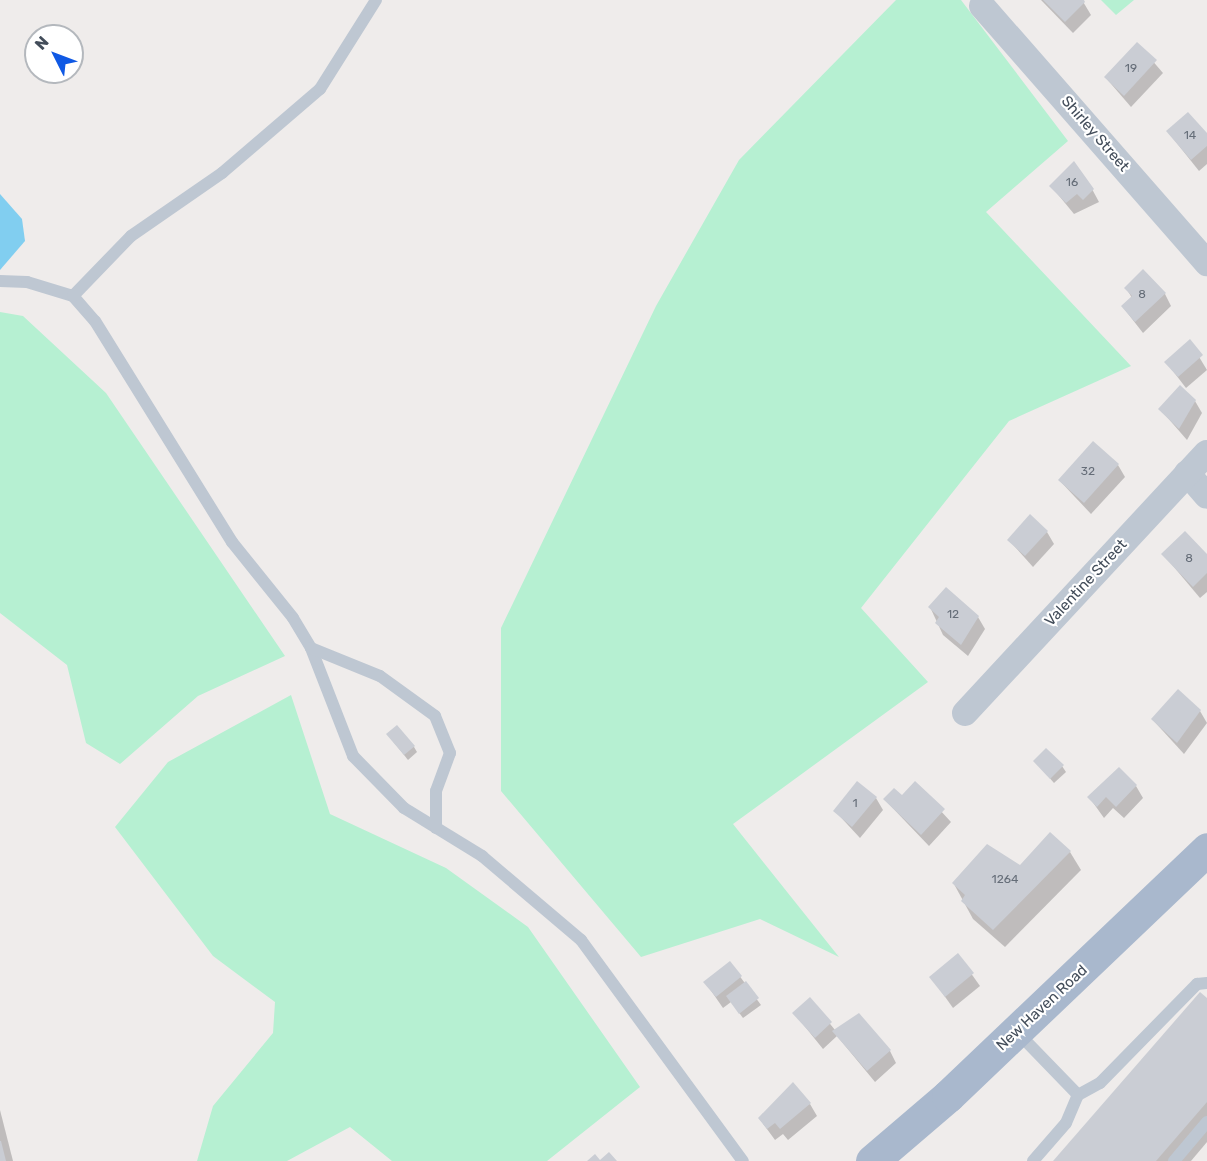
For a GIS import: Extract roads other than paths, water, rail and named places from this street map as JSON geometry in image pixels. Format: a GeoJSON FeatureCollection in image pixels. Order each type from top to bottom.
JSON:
{"type":"FeatureCollection","features":[{"type":"Feature","properties":{"kind":"main road","name":"New Haven Road"},"geometry":{"type":"LineString","coordinates":[[872,1161],[1017,1032],[1207,849]]}},
{"type":"Feature","properties":{"kind":"street","name":"Shirley Street"},"geometry":{"type":"LineString","coordinates":[[982,6],[1207,263]]}},
{"type":"Feature","properties":{"kind":"street","name":"Valentine Street"},"geometry":{"type":"LineString","coordinates":[[965,713],[1207,453]]}},
{"type":"Feature","properties":{"kind":"street"},"geometry":{"type":"LineString","coordinates":[[1187,473],[1207,496]]}},
{"type":"Feature","properties":{"kind":"lane"},"geometry":{"type":"LineString","coordinates":[[73,296],[131,236],[222,173],[320,89],[376,0]]}},
{"type":"Feature","properties":{"kind":"lane"},"geometry":{"type":"LineString","coordinates":[[0,281],[27,282],[73,296],[95,321],[232,542],[311,648],[353,756],[404,808],[482,856],[581,939],[743,1161]]}},
{"type":"Feature","properties":{"kind":"lane"},"geometry":{"type":"LineString","coordinates":[[311,648],[380,676],[435,716],[450,753],[436,791],[436,828]]}},
{"type":"Feature","properties":{"kind":"lane"},"geometry":{"type":"LineString","coordinates":[[1033,1161],[1066,1123],[1078,1095],[1100,1083],[1197,984],[1207,983]]}},
{"type":"Feature","properties":{"kind":"lane"},"geometry":{"type":"LineString","coordinates":[[1017,1032],[1078,1095]]}},
{"type":"Feature","properties":{"kind":"lane"},"geometry":{"type":"LineString","coordinates":[[1174,1161],[1207,1122]]}},
{"type":"Feature","properties":{"kind":"water"},"geometry":{"type":"Polygon","coordinates":[[[0,194],[22,219],[25,241],[0,270],[0,194]]]}}]}
